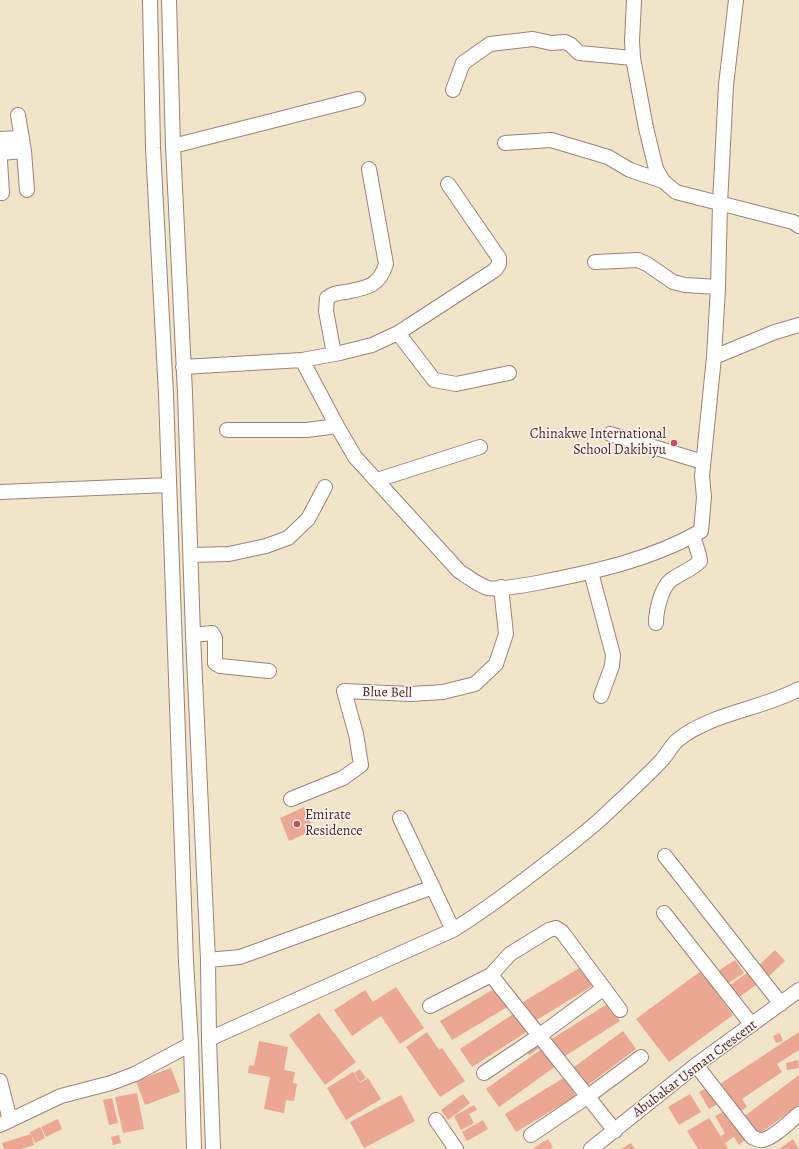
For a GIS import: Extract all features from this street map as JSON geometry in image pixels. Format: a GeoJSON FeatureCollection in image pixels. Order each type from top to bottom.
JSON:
{"type":"FeatureCollection","features":[{"type":"Feature","properties":{"kind":"street"},"geometry":{"type":"LineString","coordinates":[[150,0],[153,148],[166,395],[194,1149]]}},
{"type":"Feature","properties":{"kind":"street"},"geometry":{"type":"LineString","coordinates":[[169,0],[173,146],[185,393],[193,635],[208,960],[213,1149]]}},
{"type":"Feature","properties":{"kind":"street"},"geometry":{"type":"LineString","coordinates":[[634,0],[632,41],[633,58],[646,128],[656,169],[663,181],[676,192],[793,222],[799,226]]}},
{"type":"Feature","properties":{"kind":"street"},"geometry":{"type":"LineString","coordinates":[[302,360],[337,426],[356,457],[459,571],[489,588],[519,586],[591,572],[657,552],[683,542],[701,531],[704,497],[702,476],[714,357],[718,287],[720,204],[726,84],[736,0]]}},
{"type":"Feature","properties":{"kind":"street"},"geometry":{"type":"LineString","coordinates":[[453,90],[463,63],[490,44],[533,39],[551,43],[565,42],[571,45],[579,53],[633,58]]}},
{"type":"Feature","properties":{"kind":"street"},"geometry":{"type":"LineString","coordinates":[[173,146],[358,98]]}},
{"type":"Feature","properties":{"kind":"street"},"geometry":{"type":"LineString","coordinates":[[18,115],[23,145],[27,190]]}},
{"type":"Feature","properties":{"kind":"street"},"geometry":{"type":"LineString","coordinates":[[0,139],[23,145]]}},
{"type":"Feature","properties":{"kind":"street"},"geometry":{"type":"LineString","coordinates":[[505,143],[551,140],[608,157],[630,170],[663,181]]}},
{"type":"Feature","properties":{"kind":"street"},"geometry":{"type":"LineString","coordinates":[[0,153],[23,145]]}},
{"type":"Feature","properties":{"kind":"street"},"geometry":{"type":"LineString","coordinates":[[0,161],[2,193]]}},
{"type":"Feature","properties":{"kind":"street"},"geometry":{"type":"LineString","coordinates":[[334,354],[326,312],[327,298],[332,294],[373,285],[383,275],[386,264],[369,168]]}},
{"type":"Feature","properties":{"kind":"street"},"geometry":{"type":"LineString","coordinates":[[183,367],[302,360],[372,345],[398,333],[495,270],[499,264],[499,258],[448,184]]}},
{"type":"Feature","properties":{"kind":"street"},"geometry":{"type":"LineString","coordinates":[[595,262],[638,260],[647,264],[673,282],[685,285],[718,287]]}},
{"type":"Feature","properties":{"kind":"street"},"geometry":{"type":"LineString","coordinates":[[714,357],[775,332],[799,325]]}},
{"type":"Feature","properties":{"kind":"street"},"geometry":{"type":"LineString","coordinates":[[398,333],[434,380],[456,384],[509,373]]}},
{"type":"Feature","properties":{"kind":"street"},"geometry":{"type":"LineString","coordinates":[[166,395],[185,393]]}},
{"type":"Feature","properties":{"kind":"street"},"geometry":{"type":"LineString","coordinates":[[227,430],[307,430],[337,426]]}},
{"type":"Feature","properties":{"kind":"street"},"geometry":{"type":"LineString","coordinates":[[610,434],[703,462]]}},
{"type":"Feature","properties":{"kind":"street"},"geometry":{"type":"LineString","coordinates":[[377,480],[480,447]]}},
{"type":"Feature","properties":{"kind":"street"},"geometry":{"type":"LineString","coordinates":[[0,492],[169,485]]}},
{"type":"Feature","properties":{"kind":"street"},"geometry":{"type":"LineString","coordinates":[[191,555],[229,554],[266,546],[288,538],[308,519],[325,487]]}},
{"type":"Feature","properties":{"kind":"street"},"geometry":{"type":"LineString","coordinates":[[656,623],[659,602],[670,581],[695,566],[700,561],[693,536]]}},
{"type":"Feature","properties":{"kind":"street"},"geometry":{"type":"LineString","coordinates":[[591,572],[613,655],[612,666],[600,696]]}},
{"type":"Feature","properties":{"kind":"street","name":"Blue Bell"},"geometry":{"type":"LineString","coordinates":[[291,799],[343,778],[361,765],[356,734],[344,691],[411,694],[443,692],[475,684],[496,664],[506,634],[501,587]]}},
{"type":"Feature","properties":{"kind":"street"},"geometry":{"type":"LineString","coordinates":[[193,635],[212,633],[216,638],[215,663],[220,666],[269,671]]}},
{"type":"Feature","properties":{"kind":"street"},"geometry":{"type":"LineString","coordinates":[[209,1040],[453,930],[494,903],[594,825],[663,759],[678,739],[702,725],[764,704],[799,689]]}},
{"type":"Feature","properties":{"kind":"street"},"geometry":{"type":"LineString","coordinates":[[400,818],[453,930]]}},
{"type":"Feature","properties":{"kind":"street"},"geometry":{"type":"LineString","coordinates":[[665,856],[781,1004]]}},
{"type":"Feature","properties":{"kind":"street"},"geometry":{"type":"LineString","coordinates":[[208,960],[240,957],[433,887]]}},
{"type":"Feature","properties":{"kind":"street"},"geometry":{"type":"LineString","coordinates":[[664,913],[752,1025]]}},
{"type":"Feature","properties":{"kind":"street"},"geometry":{"type":"LineString","coordinates":[[430,1006],[491,975],[510,954],[549,930],[556,928],[562,932],[620,1010]]}},
{"type":"Feature","properties":{"kind":"street"},"geometry":{"type":"LineString","coordinates":[[491,975],[615,1131]]}},
{"type":"Feature","properties":{"kind":"street"},"geometry":{"type":"LineString","coordinates":[[484,1073],[539,1036],[604,988]]}},
{"type":"Feature","properties":{"kind":"street","name":"Abubakar Usman Crescent"},"geometry":{"type":"LineString","coordinates":[[591,1149],[696,1065],[799,990]]}},
{"type":"Feature","properties":{"kind":"street"},"geometry":{"type":"LineString","coordinates":[[0,1081],[5,1122],[61,1096],[111,1083],[135,1074],[191,1044]]}},
{"type":"Feature","properties":{"kind":"street"},"geometry":{"type":"LineString","coordinates":[[531,1135],[587,1097],[641,1057]]}},
{"type":"Feature","properties":{"kind":"street"},"geometry":{"type":"LineString","coordinates":[[696,1065],[752,1137],[757,1140],[763,1140],[770,1137],[799,1114]]}},
{"type":"Feature","properties":{"kind":"street"},"geometry":{"type":"LineString","coordinates":[[436,1120],[456,1149]]}},
{"type":"Feature","properties":{"kind":"building","name":"Emirate Residence"},"geometry":{"type":"Polygon","coordinates":[[[304,807],[314,830],[289,841],[280,818],[304,807]]]}},
{"type":"Feature","properties":{"kind":"building"},"geometry":{"type":"Polygon","coordinates":[[[775,950],[785,961],[769,976],[759,965],[775,950]]]}},
{"type":"Feature","properties":{"kind":"building"},"geometry":{"type":"Polygon","coordinates":[[[735,960],[744,973],[724,986],[715,973],[735,960]]]}},
{"type":"Feature","properties":{"kind":"building"},"geometry":{"type":"Polygon","coordinates":[[[581,967],[592,986],[535,1021],[523,1002],[581,967]]]}},
{"type":"Feature","properties":{"kind":"building"},"geometry":{"type":"Polygon","coordinates":[[[701,971],[733,1015],[669,1062],[636,1019],[701,971]]]}},
{"type":"Feature","properties":{"kind":"building"},"geometry":{"type":"Polygon","coordinates":[[[747,973],[756,985],[735,1000],[726,988],[747,973]]]}},
{"type":"Feature","properties":{"kind":"building"},"geometry":{"type":"Polygon","coordinates":[[[396,987],[424,1028],[400,1044],[381,1016],[352,1036],[334,1010],[365,990],[373,1002],[396,987]]]}},
{"type":"Feature","properties":{"kind":"building"},"geometry":{"type":"Polygon","coordinates":[[[497,987],[509,1006],[452,1040],[440,1021],[497,987]]]}},
{"type":"Feature","properties":{"kind":"building"},"geometry":{"type":"Polygon","coordinates":[[[609,1003],[620,1021],[562,1058],[550,1040],[609,1003]]]}},
{"type":"Feature","properties":{"kind":"building"},"geometry":{"type":"Polygon","coordinates":[[[319,1013],[356,1062],[325,1085],[289,1035],[319,1013]]]}},
{"type":"Feature","properties":{"kind":"building"},"geometry":{"type":"Polygon","coordinates":[[[515,1013],[528,1031],[472,1067],[460,1049],[515,1013]]]}},
{"type":"Feature","properties":{"kind":"building"},"geometry":{"type":"Polygon","coordinates":[[[623,1031],[636,1049],[584,1088],[570,1070],[623,1031]]]}},
{"type":"Feature","properties":{"kind":"building"},"geometry":{"type":"Polygon","coordinates":[[[427,1032],[439,1050],[442,1048],[465,1081],[440,1097],[406,1047],[427,1032]]]}},
{"type":"Feature","properties":{"kind":"building"},"geometry":{"type":"Polygon","coordinates":[[[799,1032],[799,1050],[777,1064],[782,1072],[742,1099],[747,1107],[741,1111],[734,1102],[730,1105],[717,1086],[799,1032]]]}},
{"type":"Feature","properties":{"kind":"building"},"geometry":{"type":"Polygon","coordinates":[[[780,1033],[783,1041],[776,1043],[773,1036],[780,1033]]]}},
{"type":"Feature","properties":{"kind":"building"},"geometry":{"type":"Polygon","coordinates":[[[259,1041],[288,1047],[284,1070],[295,1072],[293,1083],[297,1084],[294,1101],[286,1100],[284,1113],[264,1109],[270,1077],[248,1073],[249,1065],[254,1066],[259,1041]]]}},
{"type":"Feature","properties":{"kind":"building"},"geometry":{"type":"Polygon","coordinates":[[[536,1043],[539,1048],[529,1055],[525,1049],[536,1043]]]}},
{"type":"Feature","properties":{"kind":"building"},"geometry":{"type":"Polygon","coordinates":[[[543,1048],[556,1066],[499,1107],[486,1089],[543,1048]]]}},
{"type":"Feature","properties":{"kind":"building"},"geometry":{"type":"Polygon","coordinates":[[[798,1060],[799,1068],[787,1070],[786,1063],[798,1060]]]}},
{"type":"Feature","properties":{"kind":"building"},"geometry":{"type":"Polygon","coordinates":[[[171,1068],[180,1092],[145,1105],[136,1081],[171,1068]]]}},
{"type":"Feature","properties":{"kind":"building"},"geometry":{"type":"Polygon","coordinates":[[[360,1069],[366,1078],[360,1082],[354,1073],[360,1069]]]}},
{"type":"Feature","properties":{"kind":"building"},"geometry":{"type":"Polygon","coordinates":[[[353,1072],[360,1083],[368,1078],[381,1099],[346,1120],[327,1088],[353,1072]]]}},
{"type":"Feature","properties":{"kind":"building"},"geometry":{"type":"Polygon","coordinates":[[[799,1075],[799,1105],[759,1134],[755,1128],[751,1131],[742,1118],[799,1075]]]}},
{"type":"Feature","properties":{"kind":"building"},"geometry":{"type":"Polygon","coordinates":[[[565,1077],[576,1096],[516,1132],[505,1114],[565,1077]]]}},
{"type":"Feature","properties":{"kind":"building"},"geometry":{"type":"Polygon","coordinates":[[[708,1087],[718,1104],[709,1109],[699,1092],[708,1087]]]}},
{"type":"Feature","properties":{"kind":"building"},"geometry":{"type":"Polygon","coordinates":[[[137,1093],[144,1129],[123,1133],[115,1097],[137,1093]]]}},
{"type":"Feature","properties":{"kind":"building"},"geometry":{"type":"Polygon","coordinates":[[[463,1094],[470,1103],[448,1120],[441,1110],[463,1094]]]}},
{"type":"Feature","properties":{"kind":"building"},"geometry":{"type":"Polygon","coordinates":[[[690,1094],[701,1112],[679,1125],[668,1107],[690,1094]]]}},
{"type":"Feature","properties":{"kind":"building"},"geometry":{"type":"Polygon","coordinates":[[[401,1095],[415,1121],[364,1148],[350,1122],[401,1095]]]}},
{"type":"Feature","properties":{"kind":"building"},"geometry":{"type":"Polygon","coordinates":[[[112,1098],[118,1123],[109,1125],[103,1100],[112,1098]]]}},
{"type":"Feature","properties":{"kind":"building"},"geometry":{"type":"Polygon","coordinates":[[[474,1105],[477,1110],[469,1114],[474,1123],[461,1130],[454,1116],[474,1105]]]}},
{"type":"Feature","properties":{"kind":"building"},"geometry":{"type":"Polygon","coordinates":[[[726,1110],[745,1140],[739,1145],[734,1137],[725,1143],[728,1149],[698,1149],[687,1131],[709,1118],[724,1141],[721,1136],[725,1133],[715,1116],[726,1110]]]}},
{"type":"Feature","properties":{"kind":"building"},"geometry":{"type":"Polygon","coordinates":[[[58,1119],[62,1129],[46,1137],[41,1127],[58,1119]]]}},
{"type":"Feature","properties":{"kind":"building"},"geometry":{"type":"Polygon","coordinates":[[[483,1120],[488,1129],[467,1141],[462,1132],[483,1120]]]}},
{"type":"Feature","properties":{"kind":"building"},"geometry":{"type":"Polygon","coordinates":[[[40,1127],[45,1138],[35,1143],[30,1132],[40,1127]]]}},
{"type":"Feature","properties":{"kind":"building"},"geometry":{"type":"Polygon","coordinates":[[[31,1134],[34,1145],[21,1149],[4,1149],[2,1143],[31,1134]]]}},
{"type":"Feature","properties":{"kind":"building"},"geometry":{"type":"Polygon","coordinates":[[[119,1135],[121,1143],[113,1145],[111,1137],[119,1135]]]}},
{"type":"Feature","properties":{"kind":"building"},"geometry":{"type":"Polygon","coordinates":[[[548,1139],[553,1147],[550,1149],[533,1149],[548,1139]]]}},
{"type":"Feature","properties":{"kind":"building"},"geometry":{"type":"Polygon","coordinates":[[[793,1139],[799,1149],[779,1149],[793,1139]]]}},
{"type":"Feature","properties":{"kind":"building"},"geometry":{"type":"Polygon","coordinates":[[[631,1143],[635,1149],[621,1149],[631,1143]]]}},
{"type":"Feature","properties":{"kind":"place","name":"Chinakwe International School Dakibiyu"},"geometry":{"type":"Point","coordinates":[674,443]}},
{"type":"Feature","properties":{"kind":"place","name":"Emirate Residence"},"geometry":{"type":"Point","coordinates":[297,824]}}]}
